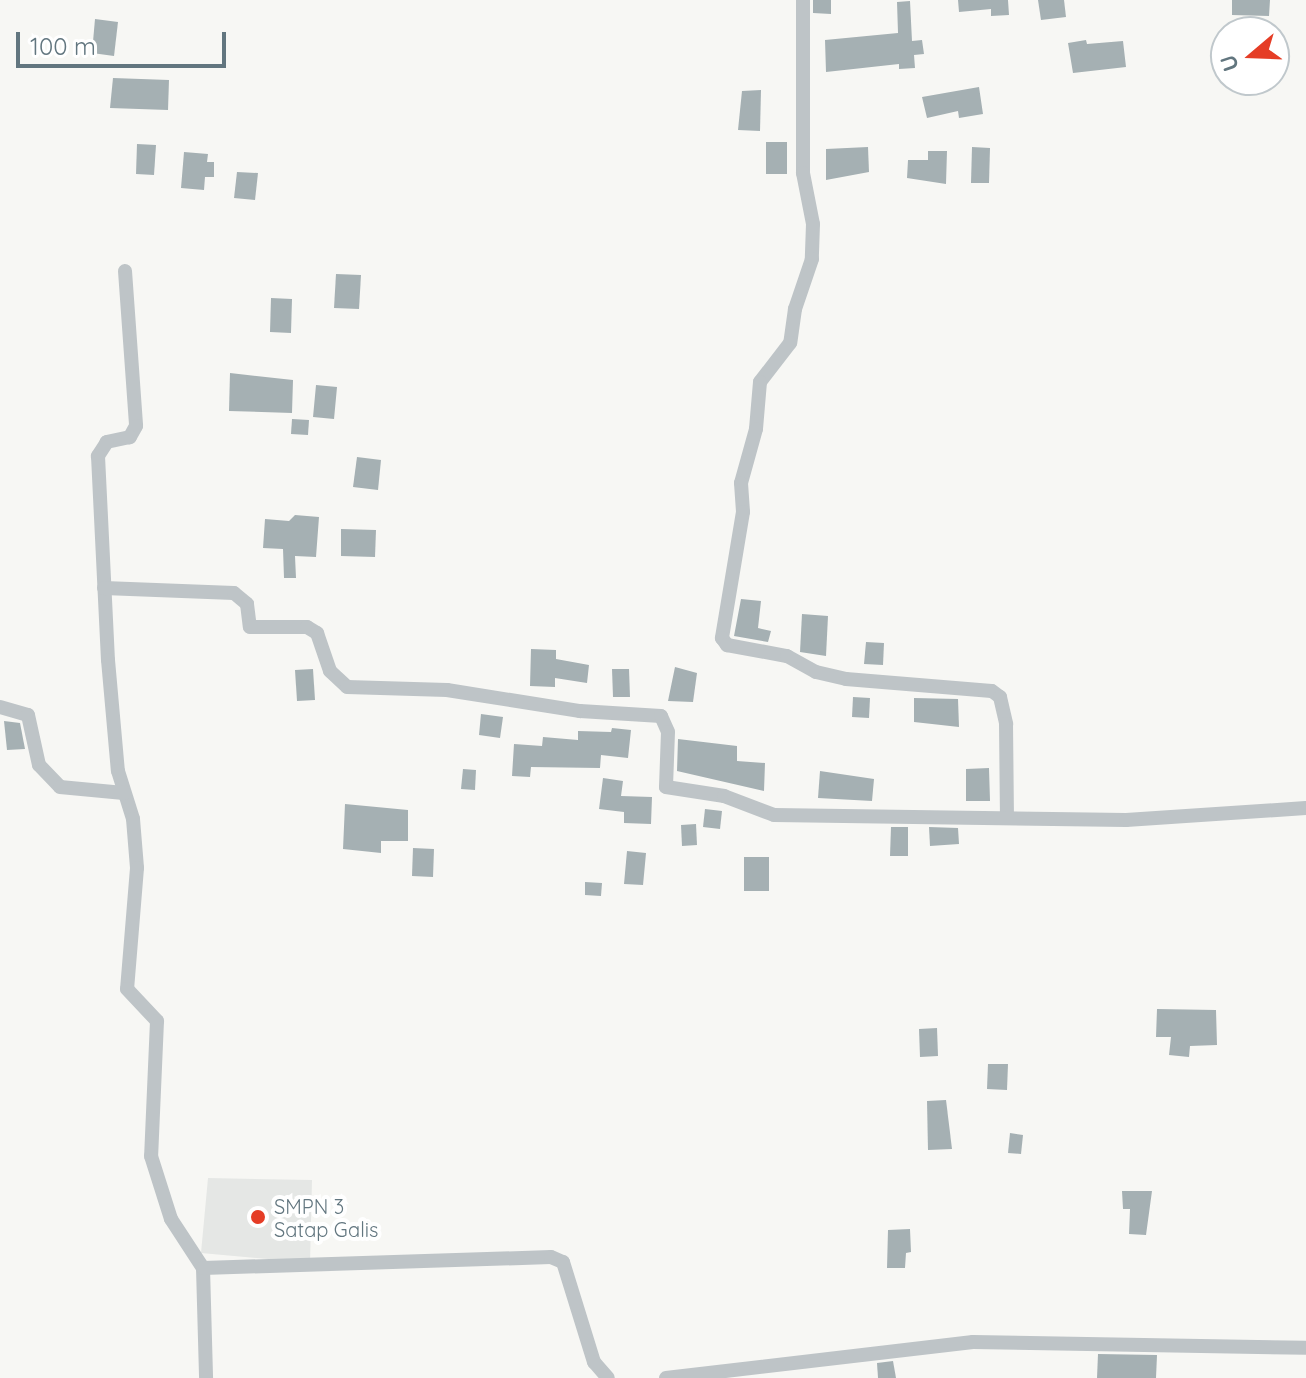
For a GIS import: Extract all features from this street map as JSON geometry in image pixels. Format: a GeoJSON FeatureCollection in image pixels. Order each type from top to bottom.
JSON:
{"type":"FeatureCollection","features":[{"type":"Feature","properties":{"kind":"street"},"geometry":{"type":"LineString","coordinates":[[803,0],[807,133],[803,173],[813,224],[812,259],[795,309],[790,343],[760,382],[756,429],[741,483],[743,512],[729,573],[722,638],[727,645],[787,656],[816,672],[846,679],[992,691],[1000,697],[1006,724],[1007,816]]}},
{"type":"Feature","properties":{"kind":"street"},"geometry":{"type":"LineString","coordinates":[[125,271],[136,426],[130,437],[107,442],[98,456],[104,588],[124,793],[133,819],[137,868],[127,989],[153,1015],[157,1028],[151,1156],[171,1219],[203,1268],[206,1378]]}},
{"type":"Feature","properties":{"kind":"street"},"geometry":{"type":"LineString","coordinates":[[104,588],[234,593],[247,604],[250,627],[307,627],[317,633],[330,671],[347,687],[447,690],[580,711],[661,716],[668,732],[665,781],[671,790],[724,796],[790,817],[1007,816],[1126,820],[1306,808]]}},
{"type":"Feature","properties":{"kind":"street"},"geometry":{"type":"LineString","coordinates":[[0,707],[28,715],[46,778],[83,793],[124,793]]}},
{"type":"Feature","properties":{"kind":"street"},"geometry":{"type":"LineString","coordinates":[[203,1268],[551,1257],[563,1262],[594,1362],[608,1378]]}},
{"type":"Feature","properties":{"kind":"street"},"geometry":{"type":"LineString","coordinates":[[666,1378],[973,1342],[1306,1348]]}},
{"type":"Feature","properties":{"kind":"shaded area","name":"SMPN 3 Satap Galis"},"geometry":{"type":"Polygon","coordinates":[[[208,1178],[312,1180],[310,1263],[201,1253],[208,1178]]]}},
{"type":"Feature","properties":{"kind":"building"},"geometry":{"type":"Polygon","coordinates":[[[813,0],[831,0],[831,14],[813,13],[813,0]]]}},
{"type":"Feature","properties":{"kind":"building"},"geometry":{"type":"Polygon","coordinates":[[[958,0],[1008,0],[1009,15],[991,16],[991,9],[959,12],[958,0]]]}},
{"type":"Feature","properties":{"kind":"building"},"geometry":{"type":"Polygon","coordinates":[[[1038,0],[1064,0],[1066,17],[1041,20],[1038,0]]]}},
{"type":"Feature","properties":{"kind":"building"},"geometry":{"type":"Polygon","coordinates":[[[1232,0],[1270,0],[1269,16],[1232,15],[1232,0]]]}},
{"type":"Feature","properties":{"kind":"building"},"geometry":{"type":"Polygon","coordinates":[[[910,1],[912,41],[922,40],[924,54],[914,55],[915,68],[899,69],[899,64],[826,72],[825,40],[898,33],[897,2],[910,1]]]}},
{"type":"Feature","properties":{"kind":"building"},"geometry":{"type":"Polygon","coordinates":[[[95,19],[118,22],[114,56],[92,53],[95,19]]]}},
{"type":"Feature","properties":{"kind":"building"},"geometry":{"type":"Polygon","coordinates":[[[1086,40],[1087,44],[1123,41],[1126,67],[1073,73],[1068,43],[1086,40]]]}},
{"type":"Feature","properties":{"kind":"building"},"geometry":{"type":"Polygon","coordinates":[[[113,78],[169,80],[168,110],[110,108],[113,78]]]}},
{"type":"Feature","properties":{"kind":"building"},"geometry":{"type":"Polygon","coordinates":[[[979,87],[983,114],[959,118],[958,111],[927,118],[922,97],[979,87]]]}},
{"type":"Feature","properties":{"kind":"building"},"geometry":{"type":"Polygon","coordinates":[[[761,90],[760,131],[738,130],[742,91],[761,90]]]}},
{"type":"Feature","properties":{"kind":"building"},"geometry":{"type":"Polygon","coordinates":[[[766,142],[787,142],[787,174],[766,174],[766,142]]]}},
{"type":"Feature","properties":{"kind":"building"},"geometry":{"type":"Polygon","coordinates":[[[137,144],[156,145],[154,175],[136,174],[137,144]]]}},
{"type":"Feature","properties":{"kind":"building"},"geometry":{"type":"Polygon","coordinates":[[[868,147],[869,172],[826,180],[826,149],[868,147]]]}},
{"type":"Feature","properties":{"kind":"building"},"geometry":{"type":"Polygon","coordinates":[[[972,147],[990,148],[989,183],[971,183],[972,147]]]}},
{"type":"Feature","properties":{"kind":"building"},"geometry":{"type":"Polygon","coordinates":[[[928,151],[947,151],[946,184],[907,178],[908,160],[928,160],[928,151]]]}},
{"type":"Feature","properties":{"kind":"building"},"geometry":{"type":"Polygon","coordinates":[[[184,152],[208,154],[207,162],[214,162],[214,177],[205,177],[204,190],[181,188],[184,152]]]}},
{"type":"Feature","properties":{"kind":"building"},"geometry":{"type":"Polygon","coordinates":[[[237,172],[258,173],[255,200],[234,198],[237,172]]]}},
{"type":"Feature","properties":{"kind":"building"},"geometry":{"type":"Polygon","coordinates":[[[336,274],[361,275],[359,309],[334,308],[336,274]]]}},
{"type":"Feature","properties":{"kind":"building"},"geometry":{"type":"Polygon","coordinates":[[[271,298],[292,299],[291,333],[270,332],[271,298]]]}},
{"type":"Feature","properties":{"kind":"building"},"geometry":{"type":"Polygon","coordinates":[[[230,373],[293,380],[292,413],[229,411],[230,373]]]}},
{"type":"Feature","properties":{"kind":"building"},"geometry":{"type":"Polygon","coordinates":[[[316,385],[337,387],[334,419],[313,417],[316,385]]]}},
{"type":"Feature","properties":{"kind":"building"},"geometry":{"type":"Polygon","coordinates":[[[292,419],[309,420],[308,435],[291,434],[292,419]]]}},
{"type":"Feature","properties":{"kind":"building"},"geometry":{"type":"Polygon","coordinates":[[[357,457],[381,460],[378,490],[353,487],[357,457]]]}},
{"type":"Feature","properties":{"kind":"building"},"geometry":{"type":"Polygon","coordinates":[[[295,515],[319,517],[316,557],[295,556],[296,578],[284,578],[283,549],[263,548],[265,519],[289,521],[295,515]]]}},
{"type":"Feature","properties":{"kind":"building"},"geometry":{"type":"Polygon","coordinates":[[[341,529],[376,530],[375,557],[341,556],[341,529]]]}},
{"type":"Feature","properties":{"kind":"building"},"geometry":{"type":"Polygon","coordinates":[[[741,599],[761,601],[758,628],[771,631],[768,642],[734,636],[741,599]]]}},
{"type":"Feature","properties":{"kind":"building"},"geometry":{"type":"Polygon","coordinates":[[[802,614],[828,616],[826,656],[800,652],[802,614]]]}},
{"type":"Feature","properties":{"kind":"building"},"geometry":{"type":"Polygon","coordinates":[[[866,642],[884,643],[883,665],[864,664],[866,642]]]}},
{"type":"Feature","properties":{"kind":"building"},"geometry":{"type":"Polygon","coordinates":[[[531,649],[556,650],[556,659],[589,665],[587,683],[555,678],[555,687],[530,686],[531,649]]]}},
{"type":"Feature","properties":{"kind":"building"},"geometry":{"type":"Polygon","coordinates":[[[675,667],[697,673],[693,702],[668,701],[675,667]]]}},
{"type":"Feature","properties":{"kind":"building"},"geometry":{"type":"Polygon","coordinates":[[[313,669],[315,700],[297,701],[295,670],[313,669]]]}},
{"type":"Feature","properties":{"kind":"building"},"geometry":{"type":"Polygon","coordinates":[[[612,669],[629,669],[630,697],[613,697],[612,669]]]}},
{"type":"Feature","properties":{"kind":"building"},"geometry":{"type":"Polygon","coordinates":[[[853,697],[870,698],[869,718],[852,717],[853,697]]]}},
{"type":"Feature","properties":{"kind":"building"},"geometry":{"type":"Polygon","coordinates":[[[914,698],[958,699],[959,727],[914,722],[914,698]]]}},
{"type":"Feature","properties":{"kind":"building"},"geometry":{"type":"Polygon","coordinates":[[[481,714],[503,717],[500,738],[479,735],[481,714]]]}},
{"type":"Feature","properties":{"kind":"building"},"geometry":{"type":"Polygon","coordinates":[[[4,721],[20,723],[25,749],[7,750],[4,721]]]}},
{"type":"Feature","properties":{"kind":"building"},"geometry":{"type":"Polygon","coordinates":[[[612,728],[631,730],[628,758],[601,755],[600,768],[531,767],[530,777],[512,776],[514,744],[542,746],[543,737],[578,740],[578,731],[611,732],[612,728]]]}},
{"type":"Feature","properties":{"kind":"building"},"geometry":{"type":"Polygon","coordinates":[[[678,739],[737,746],[737,761],[765,763],[764,791],[677,771],[678,739]]]}},
{"type":"Feature","properties":{"kind":"building"},"geometry":{"type":"Polygon","coordinates":[[[989,768],[990,801],[966,801],[966,769],[989,768]]]}},
{"type":"Feature","properties":{"kind":"building"},"geometry":{"type":"Polygon","coordinates":[[[463,769],[476,770],[475,790],[461,789],[463,769]]]}},
{"type":"Feature","properties":{"kind":"building"},"geometry":{"type":"Polygon","coordinates":[[[820,771],[874,779],[872,801],[818,798],[820,771]]]}},
{"type":"Feature","properties":{"kind":"building"},"geometry":{"type":"Polygon","coordinates":[[[603,778],[623,781],[621,796],[652,797],[651,824],[624,823],[624,812],[599,809],[603,778]]]}},
{"type":"Feature","properties":{"kind":"building"},"geometry":{"type":"Polygon","coordinates":[[[345,804],[408,810],[408,841],[381,841],[381,853],[343,849],[345,804]]]}},
{"type":"Feature","properties":{"kind":"building"},"geometry":{"type":"Polygon","coordinates":[[[705,809],[722,811],[720,829],[703,827],[705,809]]]}},
{"type":"Feature","properties":{"kind":"building"},"geometry":{"type":"Polygon","coordinates":[[[696,824],[697,845],[682,846],[681,825],[696,824]]]}},
{"type":"Feature","properties":{"kind":"building"},"geometry":{"type":"Polygon","coordinates":[[[891,827],[908,827],[908,856],[890,856],[891,827]]]}},
{"type":"Feature","properties":{"kind":"building"},"geometry":{"type":"Polygon","coordinates":[[[929,827],[958,828],[959,844],[930,846],[929,827]]]}},
{"type":"Feature","properties":{"kind":"building"},"geometry":{"type":"Polygon","coordinates":[[[413,848],[434,849],[433,877],[412,876],[413,848]]]}},
{"type":"Feature","properties":{"kind":"building"},"geometry":{"type":"Polygon","coordinates":[[[627,851],[646,853],[643,885],[624,884],[627,851]]]}},
{"type":"Feature","properties":{"kind":"building"},"geometry":{"type":"Polygon","coordinates":[[[744,857],[769,857],[769,891],[744,891],[744,857]]]}},
{"type":"Feature","properties":{"kind":"building"},"geometry":{"type":"Polygon","coordinates":[[[585,882],[602,883],[601,896],[585,895],[585,882]]]}},
{"type":"Feature","properties":{"kind":"building"},"geometry":{"type":"Polygon","coordinates":[[[1157,1009],[1216,1010],[1217,1045],[1190,1046],[1189,1057],[1169,1055],[1171,1037],[1156,1037],[1157,1009]]]}},
{"type":"Feature","properties":{"kind":"building"},"geometry":{"type":"Polygon","coordinates":[[[937,1028],[938,1056],[920,1057],[919,1029],[937,1028]]]}},
{"type":"Feature","properties":{"kind":"building"},"geometry":{"type":"Polygon","coordinates":[[[988,1064],[1008,1064],[1007,1090],[987,1089],[988,1064]]]}},
{"type":"Feature","properties":{"kind":"building"},"geometry":{"type":"Polygon","coordinates":[[[946,1100],[952,1149],[928,1150],[927,1101],[946,1100]]]}},
{"type":"Feature","properties":{"kind":"building"},"geometry":{"type":"Polygon","coordinates":[[[1010,1133],[1023,1135],[1021,1154],[1008,1153],[1010,1133]]]}},
{"type":"Feature","properties":{"kind":"building"},"geometry":{"type":"Polygon","coordinates":[[[1122,1191],[1152,1191],[1146,1235],[1129,1234],[1130,1209],[1123,1209],[1122,1191]]]}},
{"type":"Feature","properties":{"kind":"building"},"geometry":{"type":"Polygon","coordinates":[[[910,1229],[911,1252],[906,1253],[905,1268],[887,1268],[888,1230],[910,1229]]]}},
{"type":"Feature","properties":{"kind":"building"},"geometry":{"type":"Polygon","coordinates":[[[1098,1354],[1157,1355],[1156,1378],[1097,1378],[1098,1354]]]}},
{"type":"Feature","properties":{"kind":"building"},"geometry":{"type":"Polygon","coordinates":[[[893,1361],[896,1378],[878,1378],[877,1363],[893,1361]]]}},
{"type":"Feature","properties":{"kind":"place","name":"SMPN 3 Satap Galis"},"geometry":{"type":"Point","coordinates":[258,1217]}}]}
